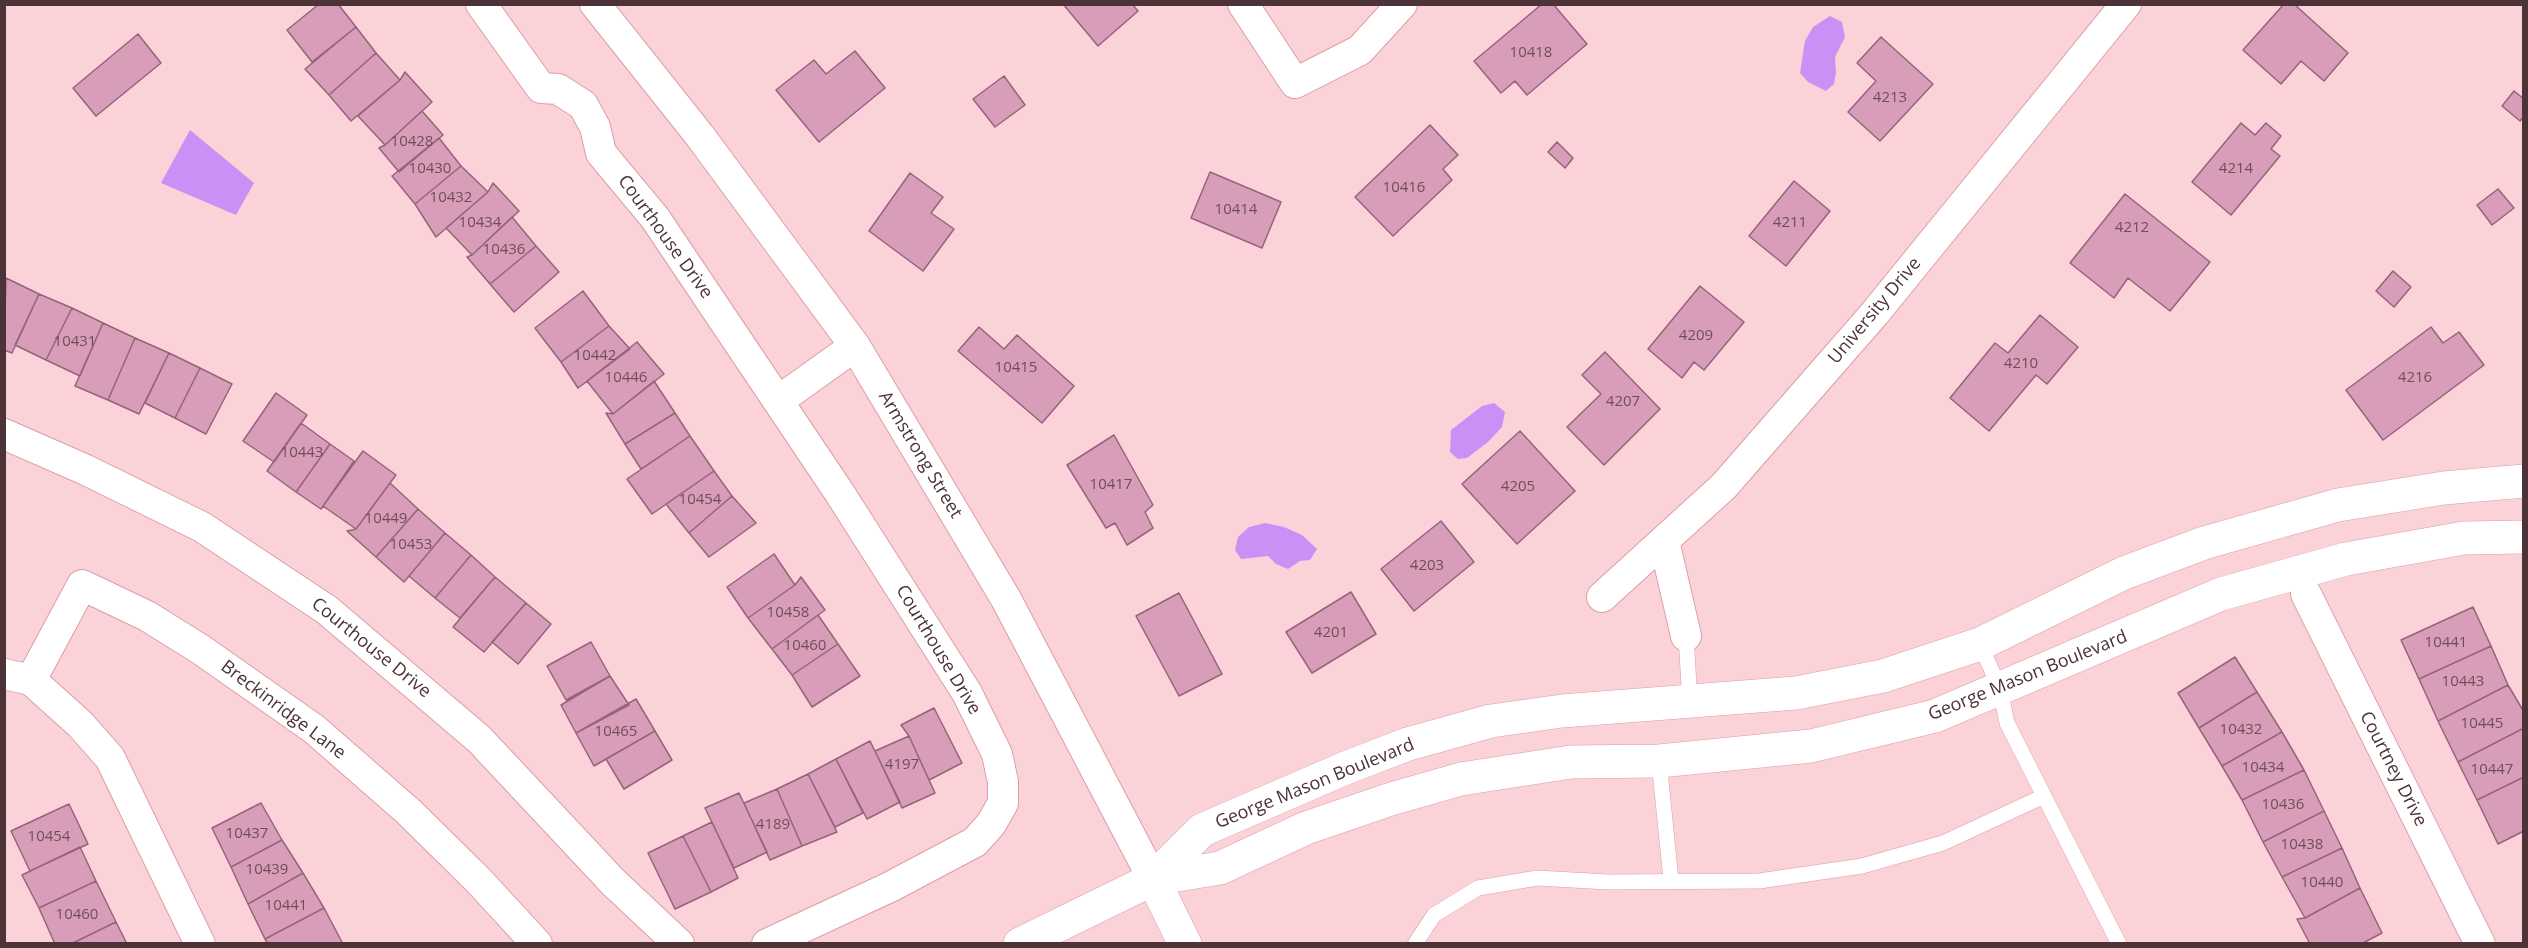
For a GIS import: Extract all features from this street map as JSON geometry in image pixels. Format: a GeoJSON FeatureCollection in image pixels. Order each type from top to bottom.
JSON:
{"type":"FeatureCollection","features":[{"type":"Feature","properties":{"kind":"street","name":"Courthouse Drive"},"geometry":{"type":"LineString","coordinates":[[481,4],[541,88],[558,89],[583,105],[595,127],[601,153],[655,218],[778,401],[967,693],[997,754],[1003,782],[1003,803],[991,824],[975,842],[890,887],[811,934],[767,944]]}},
{"type":"Feature","properties":{"kind":"street","name":"Armstrong Street"},"geometry":{"type":"LineString","coordinates":[[595,4],[700,136],[855,346],[1006,598],[1185,944]]}},
{"type":"Feature","properties":{"kind":"street"},"geometry":{"type":"LineString","coordinates":[[1243,4],[1295,83],[1360,50],[1402,4]]}},
{"type":"Feature","properties":{"kind":"street","name":"University Drive"},"geometry":{"type":"LineString","coordinates":[[1602,597],[1724,486],[1875,313],[2126,4]]}},
{"type":"Feature","properties":{"kind":"street"},"geometry":{"type":"LineString","coordinates":[[778,401],[855,346]]}},
{"type":"Feature","properties":{"kind":"street","name":"Courthouse Drive"},"geometry":{"type":"LineString","coordinates":[[4,434],[86,470],[202,527],[327,610],[479,739],[613,882],[678,944]]}},
{"type":"Feature","properties":{"kind":"street","name":"George Mason Boulevard"},"geometry":{"type":"LineString","coordinates":[[1153,879],[1202,830],[1348,766],[1408,744],[1491,721],[1562,711],[1796,693],[1883,676],[1980,644],[2124,573],[2204,543],[2338,505],[2444,488],[2523,480]]}},
{"type":"Feature","properties":{"kind":"street","name":"George Mason Boulevard"},"geometry":{"type":"LineString","coordinates":[[1153,879],[1220,868],[1306,828],[1391,799],[1461,780],[1571,762],[1659,762],[1811,746],[1935,716],[2221,594],[2301,583],[2346,559],[2464,538],[2523,537]]}},
{"type":"Feature","properties":{"kind":"street"},"geometry":{"type":"LineString","coordinates":[[1664,541],[1686,636]]}},
{"type":"Feature","properties":{"kind":"street","name":"Courtney Drive"},"geometry":{"type":"LineString","coordinates":[[2301,583],[2480,944]]}},
{"type":"Feature","properties":{"kind":"street","name":"Breckinridge Lane"},"geometry":{"type":"LineString","coordinates":[[200,944],[110,758],[80,724],[18,677],[82,585],[147,616],[200,649],[314,729],[409,812],[479,881],[537,944]]}},
{"type":"Feature","properties":{"kind":"street"},"geometry":{"type":"LineString","coordinates":[[1020,944],[1153,879]]}},
{"type":"Feature","properties":{"kind":"lane"},"geometry":{"type":"LineString","coordinates":[[1686,636],[1690,702]]}},
{"type":"Feature","properties":{"kind":"lane"},"geometry":{"type":"LineString","coordinates":[[1980,644],[2000,689],[2007,723],[2119,944]]}},
{"type":"Feature","properties":{"kind":"lane"},"geometry":{"type":"LineString","coordinates":[[1659,762],[1671,880]]}},
{"type":"Feature","properties":{"kind":"lane"},"geometry":{"type":"LineString","coordinates":[[1415,944],[1434,915],[1478,888],[1537,878],[1608,882],[1759,881],[1862,866],[1943,843],[2044,796]]}},
{"type":"Feature","properties":{"kind":"shaded area"},"geometry":{"type":"Polygon","coordinates":[[[1830,16],[1842,22],[1845,37],[1835,57],[1834,84],[1826,91],[1808,82],[1800,73],[1805,41],[1813,27],[1830,16]]]}},
{"type":"Feature","properties":{"kind":"shaded area"},"geometry":{"type":"Polygon","coordinates":[[[190,130],[254,183],[236,215],[161,183],[190,130]]]}},
{"type":"Feature","properties":{"kind":"shaded area"},"geometry":{"type":"Polygon","coordinates":[[[1494,403],[1505,412],[1502,427],[1488,442],[1467,458],[1458,459],[1450,452],[1451,430],[1482,406],[1494,403]]]}},
{"type":"Feature","properties":{"kind":"shaded area"},"geometry":{"type":"Polygon","coordinates":[[[1265,523],[1284,527],[1302,535],[1317,549],[1310,560],[1300,561],[1288,569],[1276,564],[1268,556],[1241,559],[1235,550],[1238,537],[1249,527],[1265,523]]]}},
{"type":"Feature","properties":{"kind":"building"},"geometry":{"type":"Polygon","coordinates":[[[319,4],[338,4],[356,27],[312,62],[287,30],[319,4]]]}},
{"type":"Feature","properties":{"kind":"building"},"geometry":{"type":"Polygon","coordinates":[[[1063,4],[1132,4],[1138,11],[1098,46],[1063,4]]]}},
{"type":"Feature","properties":{"kind":"building"},"geometry":{"type":"Polygon","coordinates":[[[1542,4],[1553,4],[1587,44],[1527,95],[1515,81],[1501,93],[1474,61],[1542,4]]]}},
{"type":"Feature","properties":{"kind":"building"},"geometry":{"type":"Polygon","coordinates":[[[2284,4],[2294,4],[2348,53],[2324,81],[2301,61],[2281,84],[2243,50],[2284,4]]]}},
{"type":"Feature","properties":{"kind":"building"},"geometry":{"type":"Polygon","coordinates":[[[356,27],[376,53],[329,95],[305,69],[356,27]]]}},
{"type":"Feature","properties":{"kind":"building"},"geometry":{"type":"Polygon","coordinates":[[[138,34],[161,63],[96,116],[73,88],[138,34]]]}},
{"type":"Feature","properties":{"kind":"building"},"geometry":{"type":"Polygon","coordinates":[[[1881,37],[1933,84],[1880,141],[1848,112],[1876,81],[1857,63],[1881,37]]]}},
{"type":"Feature","properties":{"kind":"building"},"geometry":{"type":"Polygon","coordinates":[[[855,51],[885,88],[819,142],[776,90],[814,60],[826,74],[855,51]]]}},
{"type":"Feature","properties":{"kind":"building"},"geometry":{"type":"Polygon","coordinates":[[[376,53],[400,80],[351,121],[329,95],[376,53]]]}},
{"type":"Feature","properties":{"kind":"building"},"geometry":{"type":"Polygon","coordinates":[[[405,72],[432,102],[385,145],[358,116],[400,80],[405,72]]]}},
{"type":"Feature","properties":{"kind":"building"},"geometry":{"type":"Polygon","coordinates":[[[1004,76],[1025,105],[995,127],[973,99],[1004,76]]]}},
{"type":"Feature","properties":{"kind":"building"},"geometry":{"type":"Polygon","coordinates":[[[2514,91],[2524,99],[2524,116],[2520,121],[2502,106],[2514,91]]]}},
{"type":"Feature","properties":{"kind":"building"},"geometry":{"type":"Polygon","coordinates":[[[422,111],[443,135],[399,172],[379,148],[422,111]]]}},
{"type":"Feature","properties":{"kind":"building"},"geometry":{"type":"Polygon","coordinates":[[[2241,123],[2255,135],[2266,123],[2281,136],[2271,149],[2280,156],[2231,215],[2192,182],[2241,123]]]}},
{"type":"Feature","properties":{"kind":"building"},"geometry":{"type":"Polygon","coordinates":[[[1430,125],[1458,155],[1443,169],[1452,180],[1393,236],[1355,197],[1430,125]]]}},
{"type":"Feature","properties":{"kind":"building"},"geometry":{"type":"Polygon","coordinates":[[[439,138],[461,166],[415,204],[392,176],[439,138]]]}},
{"type":"Feature","properties":{"kind":"building"},"geometry":{"type":"Polygon","coordinates":[[[1557,142],[1573,158],[1565,168],[1548,152],[1557,142]]]}},
{"type":"Feature","properties":{"kind":"building"},"geometry":{"type":"Polygon","coordinates":[[[461,166],[488,192],[436,237],[415,204],[461,166]]]}},
{"type":"Feature","properties":{"kind":"building"},"geometry":{"type":"Polygon","coordinates":[[[1210,172],[1281,202],[1262,248],[1191,218],[1210,172]]]}},
{"type":"Feature","properties":{"kind":"building"},"geometry":{"type":"Polygon","coordinates":[[[910,173],[943,197],[931,213],[954,229],[923,271],[869,231],[910,173]]]}},
{"type":"Feature","properties":{"kind":"building"},"geometry":{"type":"Polygon","coordinates":[[[1794,181],[1830,211],[1786,266],[1749,236],[1794,181]]]}},
{"type":"Feature","properties":{"kind":"building"},"geometry":{"type":"Polygon","coordinates":[[[493,183],[519,211],[472,255],[446,228],[488,192],[493,183]]]}},
{"type":"Feature","properties":{"kind":"building"},"geometry":{"type":"Polygon","coordinates":[[[2498,189],[2514,208],[2492,225],[2477,205],[2498,189]]]}},
{"type":"Feature","properties":{"kind":"building"},"geometry":{"type":"Polygon","coordinates":[[[2125,194],[2210,262],[2170,311],[2128,278],[2114,298],[2070,263],[2125,194]]]}},
{"type":"Feature","properties":{"kind":"building"},"geometry":{"type":"Polygon","coordinates":[[[512,217],[536,246],[490,284],[467,257],[472,255],[512,217]]]}},
{"type":"Feature","properties":{"kind":"building"},"geometry":{"type":"Polygon","coordinates":[[[536,246],[559,272],[514,312],[490,284],[536,246]]]}},
{"type":"Feature","properties":{"kind":"building"},"geometry":{"type":"Polygon","coordinates":[[[2393,271],[2411,287],[2394,307],[2376,291],[2393,271]]]}},
{"type":"Feature","properties":{"kind":"building"},"geometry":{"type":"Polygon","coordinates":[[[6,278],[39,294],[12,353],[4,350],[6,278]]]}},
{"type":"Feature","properties":{"kind":"building"},"geometry":{"type":"Polygon","coordinates":[[[1700,286],[1744,322],[1704,370],[1694,362],[1682,378],[1648,349],[1700,286]]]}},
{"type":"Feature","properties":{"kind":"building"},"geometry":{"type":"Polygon","coordinates":[[[583,291],[609,326],[561,362],[535,328],[583,291]]]}},
{"type":"Feature","properties":{"kind":"building"},"geometry":{"type":"Polygon","coordinates":[[[39,294],[72,308],[46,360],[15,345],[39,294]]]}},
{"type":"Feature","properties":{"kind":"building"},"geometry":{"type":"Polygon","coordinates":[[[72,308],[103,323],[80,376],[46,360],[72,308]]]}},
{"type":"Feature","properties":{"kind":"building"},"geometry":{"type":"Polygon","coordinates":[[[2040,315],[2078,347],[2047,384],[2036,375],[1989,431],[1950,398],[1995,343],[2008,353],[2040,315]]]}},
{"type":"Feature","properties":{"kind":"building"},"geometry":{"type":"Polygon","coordinates":[[[103,323],[135,338],[108,400],[75,386],[103,323]]]}},
{"type":"Feature","properties":{"kind":"building"},"geometry":{"type":"Polygon","coordinates":[[[609,326],[630,349],[578,388],[561,362],[609,326]]]}},
{"type":"Feature","properties":{"kind":"building"},"geometry":{"type":"Polygon","coordinates":[[[979,327],[1004,349],[1017,335],[1074,386],[1042,423],[958,351],[979,327]]]}},
{"type":"Feature","properties":{"kind":"building"},"geometry":{"type":"Polygon","coordinates":[[[2431,327],[2443,343],[2459,332],[2484,365],[2383,440],[2346,390],[2431,327]]]}},
{"type":"Feature","properties":{"kind":"building"},"geometry":{"type":"Polygon","coordinates":[[[135,338],[169,353],[139,414],[108,400],[135,338]]]}},
{"type":"Feature","properties":{"kind":"building"},"geometry":{"type":"Polygon","coordinates":[[[637,342],[664,374],[613,414],[587,381],[637,342]]]}},
{"type":"Feature","properties":{"kind":"building"},"geometry":{"type":"Polygon","coordinates":[[[1605,352],[1660,409],[1604,465],[1567,427],[1601,394],[1582,375],[1605,352]]]}},
{"type":"Feature","properties":{"kind":"building"},"geometry":{"type":"Polygon","coordinates":[[[169,353],[200,368],[175,418],[145,403],[169,353]]]}},
{"type":"Feature","properties":{"kind":"building"},"geometry":{"type":"Polygon","coordinates":[[[200,368],[232,384],[206,434],[175,418],[200,368]]]}},
{"type":"Feature","properties":{"kind":"building"},"geometry":{"type":"Polygon","coordinates":[[[654,381],[675,413],[625,444],[606,413],[613,414],[654,381]]]}},
{"type":"Feature","properties":{"kind":"building"},"geometry":{"type":"Polygon","coordinates":[[[276,393],[307,415],[274,462],[243,441],[276,393]]]}},
{"type":"Feature","properties":{"kind":"building"},"geometry":{"type":"Polygon","coordinates":[[[675,413],[690,436],[641,469],[625,444],[675,413]]]}},
{"type":"Feature","properties":{"kind":"building"},"geometry":{"type":"Polygon","coordinates":[[[301,423],[330,444],[296,492],[267,471],[301,423]]]}},
{"type":"Feature","properties":{"kind":"building"},"geometry":{"type":"Polygon","coordinates":[[[1520,431],[1575,491],[1517,544],[1462,484],[1520,431]]]}},
{"type":"Feature","properties":{"kind":"building"},"geometry":{"type":"Polygon","coordinates":[[[1114,435],[1153,505],[1145,512],[1153,528],[1127,545],[1115,523],[1106,528],[1067,465],[1114,435]]]}},
{"type":"Feature","properties":{"kind":"building"},"geometry":{"type":"Polygon","coordinates":[[[690,436],[714,471],[652,514],[627,479],[690,436]]]}},
{"type":"Feature","properties":{"kind":"building"},"geometry":{"type":"Polygon","coordinates":[[[330,444],[354,461],[321,509],[296,492],[330,444]]]}},
{"type":"Feature","properties":{"kind":"building"},"geometry":{"type":"Polygon","coordinates":[[[363,451],[396,475],[356,529],[323,506],[363,451]]]}},
{"type":"Feature","properties":{"kind":"building"},"geometry":{"type":"Polygon","coordinates":[[[714,471],[732,496],[689,533],[666,504],[714,471]]]}},
{"type":"Feature","properties":{"kind":"building"},"geometry":{"type":"Polygon","coordinates":[[[390,483],[418,509],[376,557],[347,531],[356,529],[390,483]]]}},
{"type":"Feature","properties":{"kind":"building"},"geometry":{"type":"Polygon","coordinates":[[[732,496],[756,523],[709,557],[689,533],[732,496]]]}},
{"type":"Feature","properties":{"kind":"building"},"geometry":{"type":"Polygon","coordinates":[[[418,509],[445,533],[404,582],[376,557],[418,509]]]}},
{"type":"Feature","properties":{"kind":"building"},"geometry":{"type":"Polygon","coordinates":[[[1441,521],[1474,562],[1414,611],[1381,569],[1441,521]]]}},
{"type":"Feature","properties":{"kind":"building"},"geometry":{"type":"Polygon","coordinates":[[[445,533],[471,555],[435,598],[409,576],[445,533]]]}},
{"type":"Feature","properties":{"kind":"building"},"geometry":{"type":"Polygon","coordinates":[[[774,554],[795,585],[748,618],[727,587],[774,554]]]}},
{"type":"Feature","properties":{"kind":"building"},"geometry":{"type":"Polygon","coordinates":[[[471,555],[495,577],[460,618],[435,598],[471,555]]]}},
{"type":"Feature","properties":{"kind":"building"},"geometry":{"type":"Polygon","coordinates":[[[495,577],[526,603],[484,652],[453,627],[495,577]]]}},
{"type":"Feature","properties":{"kind":"building"},"geometry":{"type":"Polygon","coordinates":[[[801,577],[825,610],[772,649],[748,618],[795,585],[801,577]]]}},
{"type":"Feature","properties":{"kind":"building"},"geometry":{"type":"Polygon","coordinates":[[[1351,592],[1376,634],[1312,673],[1286,632],[1351,592]]]}},
{"type":"Feature","properties":{"kind":"building"},"geometry":{"type":"Polygon","coordinates":[[[1179,593],[1222,674],[1179,696],[1136,616],[1179,593]]]}},
{"type":"Feature","properties":{"kind":"building"},"geometry":{"type":"Polygon","coordinates":[[[526,603],[551,624],[518,664],[492,642],[526,603]]]}},
{"type":"Feature","properties":{"kind":"building"},"geometry":{"type":"Polygon","coordinates":[[[2473,607],[2491,646],[2419,679],[2401,640],[2473,607]]]}},
{"type":"Feature","properties":{"kind":"building"},"geometry":{"type":"Polygon","coordinates":[[[818,615],[838,644],[792,675],[772,649],[818,615]]]}},
{"type":"Feature","properties":{"kind":"building"},"geometry":{"type":"Polygon","coordinates":[[[591,642],[610,676],[566,700],[547,666],[591,642]]]}},
{"type":"Feature","properties":{"kind":"building"},"geometry":{"type":"Polygon","coordinates":[[[838,644],[860,676],[812,707],[792,675],[838,644]]]}},
{"type":"Feature","properties":{"kind":"building"},"geometry":{"type":"Polygon","coordinates":[[[2491,646],[2508,685],[2438,721],[2419,679],[2491,646]]]}},
{"type":"Feature","properties":{"kind":"building"},"geometry":{"type":"Polygon","coordinates":[[[2235,657],[2257,692],[2199,728],[2178,693],[2235,657]]]}},
{"type":"Feature","properties":{"kind":"building"},"geometry":{"type":"Polygon","coordinates":[[[610,676],[629,705],[576,733],[561,705],[610,676]]]}},
{"type":"Feature","properties":{"kind":"building"},"geometry":{"type":"Polygon","coordinates":[[[2508,685],[2524,712],[2524,728],[2458,762],[2438,721],[2508,685]]]}},
{"type":"Feature","properties":{"kind":"building"},"geometry":{"type":"Polygon","coordinates":[[[2257,692],[2282,732],[2222,766],[2199,728],[2257,692]]]}},
{"type":"Feature","properties":{"kind":"building"},"geometry":{"type":"Polygon","coordinates":[[[636,699],[655,731],[594,766],[576,733],[636,699]]]}},
{"type":"Feature","properties":{"kind":"building"},"geometry":{"type":"Polygon","coordinates":[[[934,708],[962,763],[929,780],[909,736],[901,725],[934,708]]]}},
{"type":"Feature","properties":{"kind":"building"},"geometry":{"type":"Polygon","coordinates":[[[2524,728],[2524,777],[2477,800],[2458,762],[2524,728]]]}},
{"type":"Feature","properties":{"kind":"building"},"geometry":{"type":"Polygon","coordinates":[[[655,731],[672,760],[624,789],[606,759],[655,731]]]}},
{"type":"Feature","properties":{"kind":"building"},"geometry":{"type":"Polygon","coordinates":[[[2282,732],[2304,770],[2242,800],[2222,766],[2282,732]]]}},
{"type":"Feature","properties":{"kind":"building"},"geometry":{"type":"Polygon","coordinates":[[[909,736],[935,793],[902,808],[875,751],[909,736]]]}},
{"type":"Feature","properties":{"kind":"building"},"geometry":{"type":"Polygon","coordinates":[[[870,741],[900,802],[867,819],[836,759],[870,741]]]}},
{"type":"Feature","properties":{"kind":"building"},"geometry":{"type":"Polygon","coordinates":[[[836,759],[863,813],[835,827],[808,774],[836,759]]]}},
{"type":"Feature","properties":{"kind":"building"},"geometry":{"type":"Polygon","coordinates":[[[2304,770],[2324,811],[2263,842],[2242,800],[2304,770]]]}},
{"type":"Feature","properties":{"kind":"building"},"geometry":{"type":"Polygon","coordinates":[[[808,774],[837,832],[802,846],[777,789],[808,774]]]}},
{"type":"Feature","properties":{"kind":"building"},"geometry":{"type":"Polygon","coordinates":[[[2524,777],[2524,831],[2498,844],[2477,800],[2524,777]]]}},
{"type":"Feature","properties":{"kind":"building"},"geometry":{"type":"Polygon","coordinates":[[[777,789],[802,846],[770,860],[744,803],[777,789]]]}},
{"type":"Feature","properties":{"kind":"building"},"geometry":{"type":"Polygon","coordinates":[[[739,793],[767,852],[734,868],[705,808],[739,793]]]}},
{"type":"Feature","properties":{"kind":"building"},"geometry":{"type":"Polygon","coordinates":[[[261,803],[282,840],[231,867],[212,828],[261,803]]]}},
{"type":"Feature","properties":{"kind":"building"},"geometry":{"type":"Polygon","coordinates":[[[69,804],[88,844],[30,871],[11,831],[69,804]]]}},
{"type":"Feature","properties":{"kind":"building"},"geometry":{"type":"Polygon","coordinates":[[[2324,811],[2342,848],[2282,877],[2263,842],[2324,811]]]}},
{"type":"Feature","properties":{"kind":"building"},"geometry":{"type":"Polygon","coordinates":[[[712,822],[738,878],[711,892],[683,836],[712,822]]]}},
{"type":"Feature","properties":{"kind":"building"},"geometry":{"type":"Polygon","coordinates":[[[683,836],[711,892],[675,909],[648,853],[683,836]]]}},
{"type":"Feature","properties":{"kind":"building"},"geometry":{"type":"Polygon","coordinates":[[[282,840],[303,873],[248,904],[231,867],[282,840]]]}},
{"type":"Feature","properties":{"kind":"building"},"geometry":{"type":"Polygon","coordinates":[[[80,847],[96,881],[39,908],[22,875],[80,847]]]}},
{"type":"Feature","properties":{"kind":"building"},"geometry":{"type":"Polygon","coordinates":[[[2342,848],[2360,888],[2305,918],[2282,877],[2342,848]]]}},
{"type":"Feature","properties":{"kind":"building"},"geometry":{"type":"Polygon","coordinates":[[[303,873],[324,908],[265,939],[248,904],[303,873]]]}},
{"type":"Feature","properties":{"kind":"building"},"geometry":{"type":"Polygon","coordinates":[[[96,881],[116,922],[71,944],[55,944],[39,908],[96,881]]]}},
{"type":"Feature","properties":{"kind":"building"},"geometry":{"type":"Polygon","coordinates":[[[2360,888],[2382,933],[2361,944],[2310,944],[2297,919],[2305,918],[2360,888]]]}},
{"type":"Feature","properties":{"kind":"building"},"geometry":{"type":"Polygon","coordinates":[[[324,908],[343,944],[268,944],[265,939],[324,908]]]}},
{"type":"Feature","properties":{"kind":"building"},"geometry":{"type":"Polygon","coordinates":[[[116,922],[127,944],[71,944],[116,922]]]}}]}
